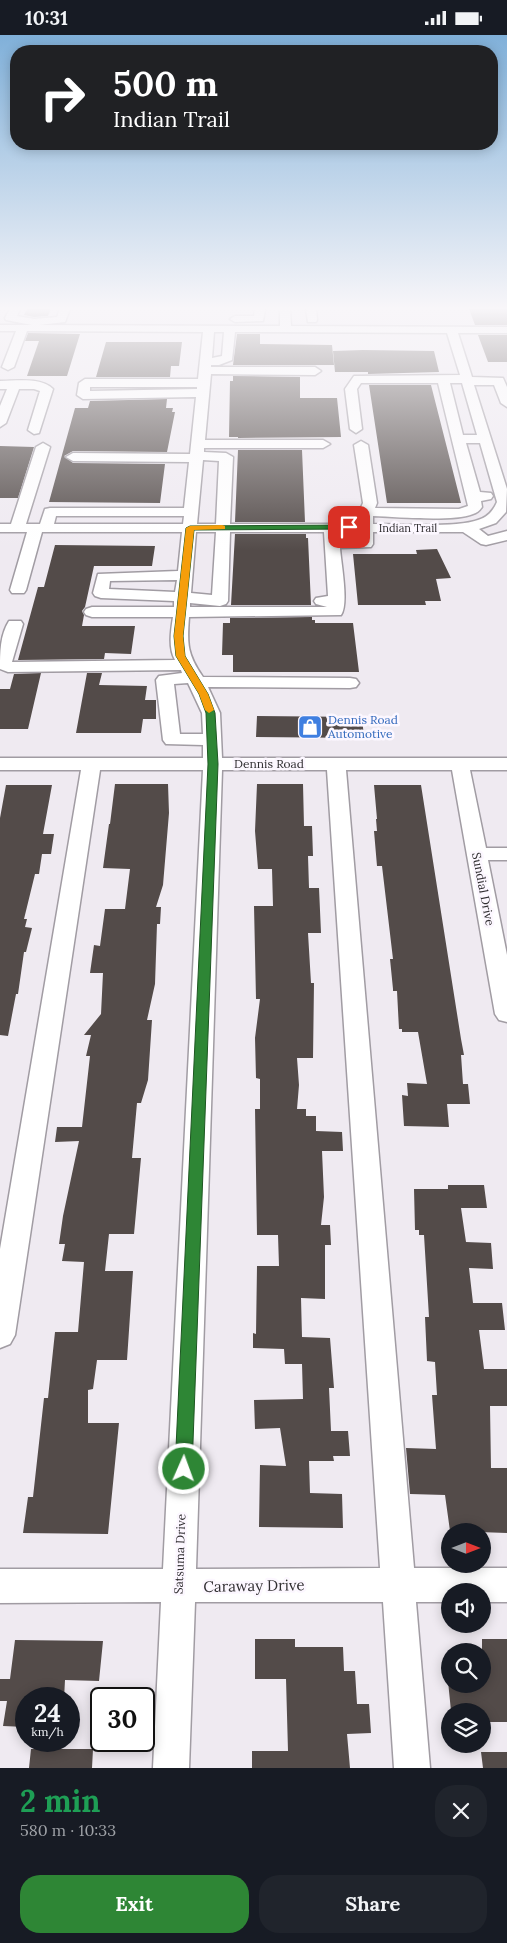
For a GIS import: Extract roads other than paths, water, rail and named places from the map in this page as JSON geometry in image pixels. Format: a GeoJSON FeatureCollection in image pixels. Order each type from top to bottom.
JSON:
{"type":"FeatureCollection","features":[{"type":"Feature","properties":{"kind":"street"},"geometry":{"type":"LineString","coordinates":[[0,423],[12,390]]}},
{"type":"Feature","properties":{"kind":"street"},"geometry":{"type":"LineString","coordinates":[[34,429],[46,390]]}},
{"type":"Feature","properties":{"kind":"street"},"geometry":{"type":"LineString","coordinates":[[84,390],[83,395],[130,390]]}},
{"type":"Feature","properties":{"kind":"street"},"geometry":{"type":"LineString","coordinates":[[78,402],[154,390]]}},
{"type":"Feature","properties":{"kind":"street","name":"Satsuma Drive"},"geometry":{"type":"LineString","coordinates":[[171,1768],[212,751],[211,713],[203,694],[181,656],[178,636],[192,511],[202,390]]}},
{"type":"Feature","properties":{"kind":"street"},"geometry":{"type":"LineString","coordinates":[[351,390],[356,429]]}},
{"type":"Feature","properties":{"kind":"street"},"geometry":{"type":"LineString","coordinates":[[367,520],[465,512],[475,507],[474,497],[445,390]]}},
{"type":"Feature","properties":{"kind":"street"},"geometry":{"type":"LineString","coordinates":[[470,390],[490,447],[502,496],[474,497]]}},
{"type":"Feature","properties":{"kind":"street"},"geometry":{"type":"LineString","coordinates":[[505,390],[507,403]]}},
{"type":"Feature","properties":{"kind":"street"},"geometry":{"type":"LineString","coordinates":[[458,439],[490,447]]}},
{"type":"Feature","properties":{"kind":"street"},"geometry":{"type":"LineString","coordinates":[[73,457],[197,453],[323,444]]}},
{"type":"Feature","properties":{"kind":"street"},"geometry":{"type":"LineString","coordinates":[[332,543],[366,544],[370,503],[361,445]]}},
{"type":"Feature","properties":{"kind":"street"},"geometry":{"type":"LineString","coordinates":[[17,528],[43,447]]}},
{"type":"Feature","properties":{"kind":"street"},"geometry":{"type":"LineString","coordinates":[[197,453],[226,457],[220,601]]}},
{"type":"Feature","properties":{"kind":"street","name":"Indian Trail"},"geometry":{"type":"LineString","coordinates":[[0,527],[331,527],[367,520],[466,527],[500,523],[504,502],[502,496]]}},
{"type":"Feature","properties":{"kind":"street"},"geometry":{"type":"LineString","coordinates":[[18,590],[41,528],[50,512],[192,511]]}},
{"type":"Feature","properties":{"kind":"street"},"geometry":{"type":"LineString","coordinates":[[100,528],[103,512]]}},
{"type":"Feature","properties":{"kind":"street"},"geometry":{"type":"LineString","coordinates":[[185,575],[102,577],[101,593],[182,605],[335,612],[336,601],[331,527]]}},
{"type":"Feature","properties":{"kind":"street"},"geometry":{"type":"LineString","coordinates":[[466,527],[486,541],[507,535]]}},
{"type":"Feature","properties":{"kind":"street"},"geometry":{"type":"LineString","coordinates":[[92,612],[220,601],[336,601]]}},
{"type":"Feature","properties":{"kind":"street"},"geometry":{"type":"LineString","coordinates":[[15,624],[3,664],[8,667],[192,674],[350,683]]}},
{"type":"Feature","properties":{"kind":"street"},"geometry":{"type":"LineString","coordinates":[[192,674],[165,680],[172,740],[212,751]]}},
{"type":"Feature","properties":{"kind":"street","name":"Dennis Road"},"geometry":{"type":"LineString","coordinates":[[0,764],[90,764],[212,751],[336,764],[507,764]]}},
{"type":"Feature","properties":{"kind":"street"},"geometry":{"type":"LineString","coordinates":[[0,1335],[90,764]]}},
{"type":"Feature","properties":{"kind":"street"},"geometry":{"type":"LineString","coordinates":[[336,764],[412,1768]]}},
{"type":"Feature","properties":{"kind":"street","name":"Sundial Drive"},"geometry":{"type":"LineString","coordinates":[[460,764],[477,854],[500,939],[507,1014]]}},
{"type":"Feature","properties":{"kind":"street"},"geometry":{"type":"LineString","coordinates":[[477,854],[507,854]]}},
{"type":"Feature","properties":{"kind":"street","name":"Caraway Drive"},"geometry":{"type":"LineString","coordinates":[[0,1586],[507,1585]]}},
{"type":"Feature","properties":{"kind":"place","name":"Dennis Road Automotive"},"geometry":{"type":"Point","coordinates":[310,727]}}]}
